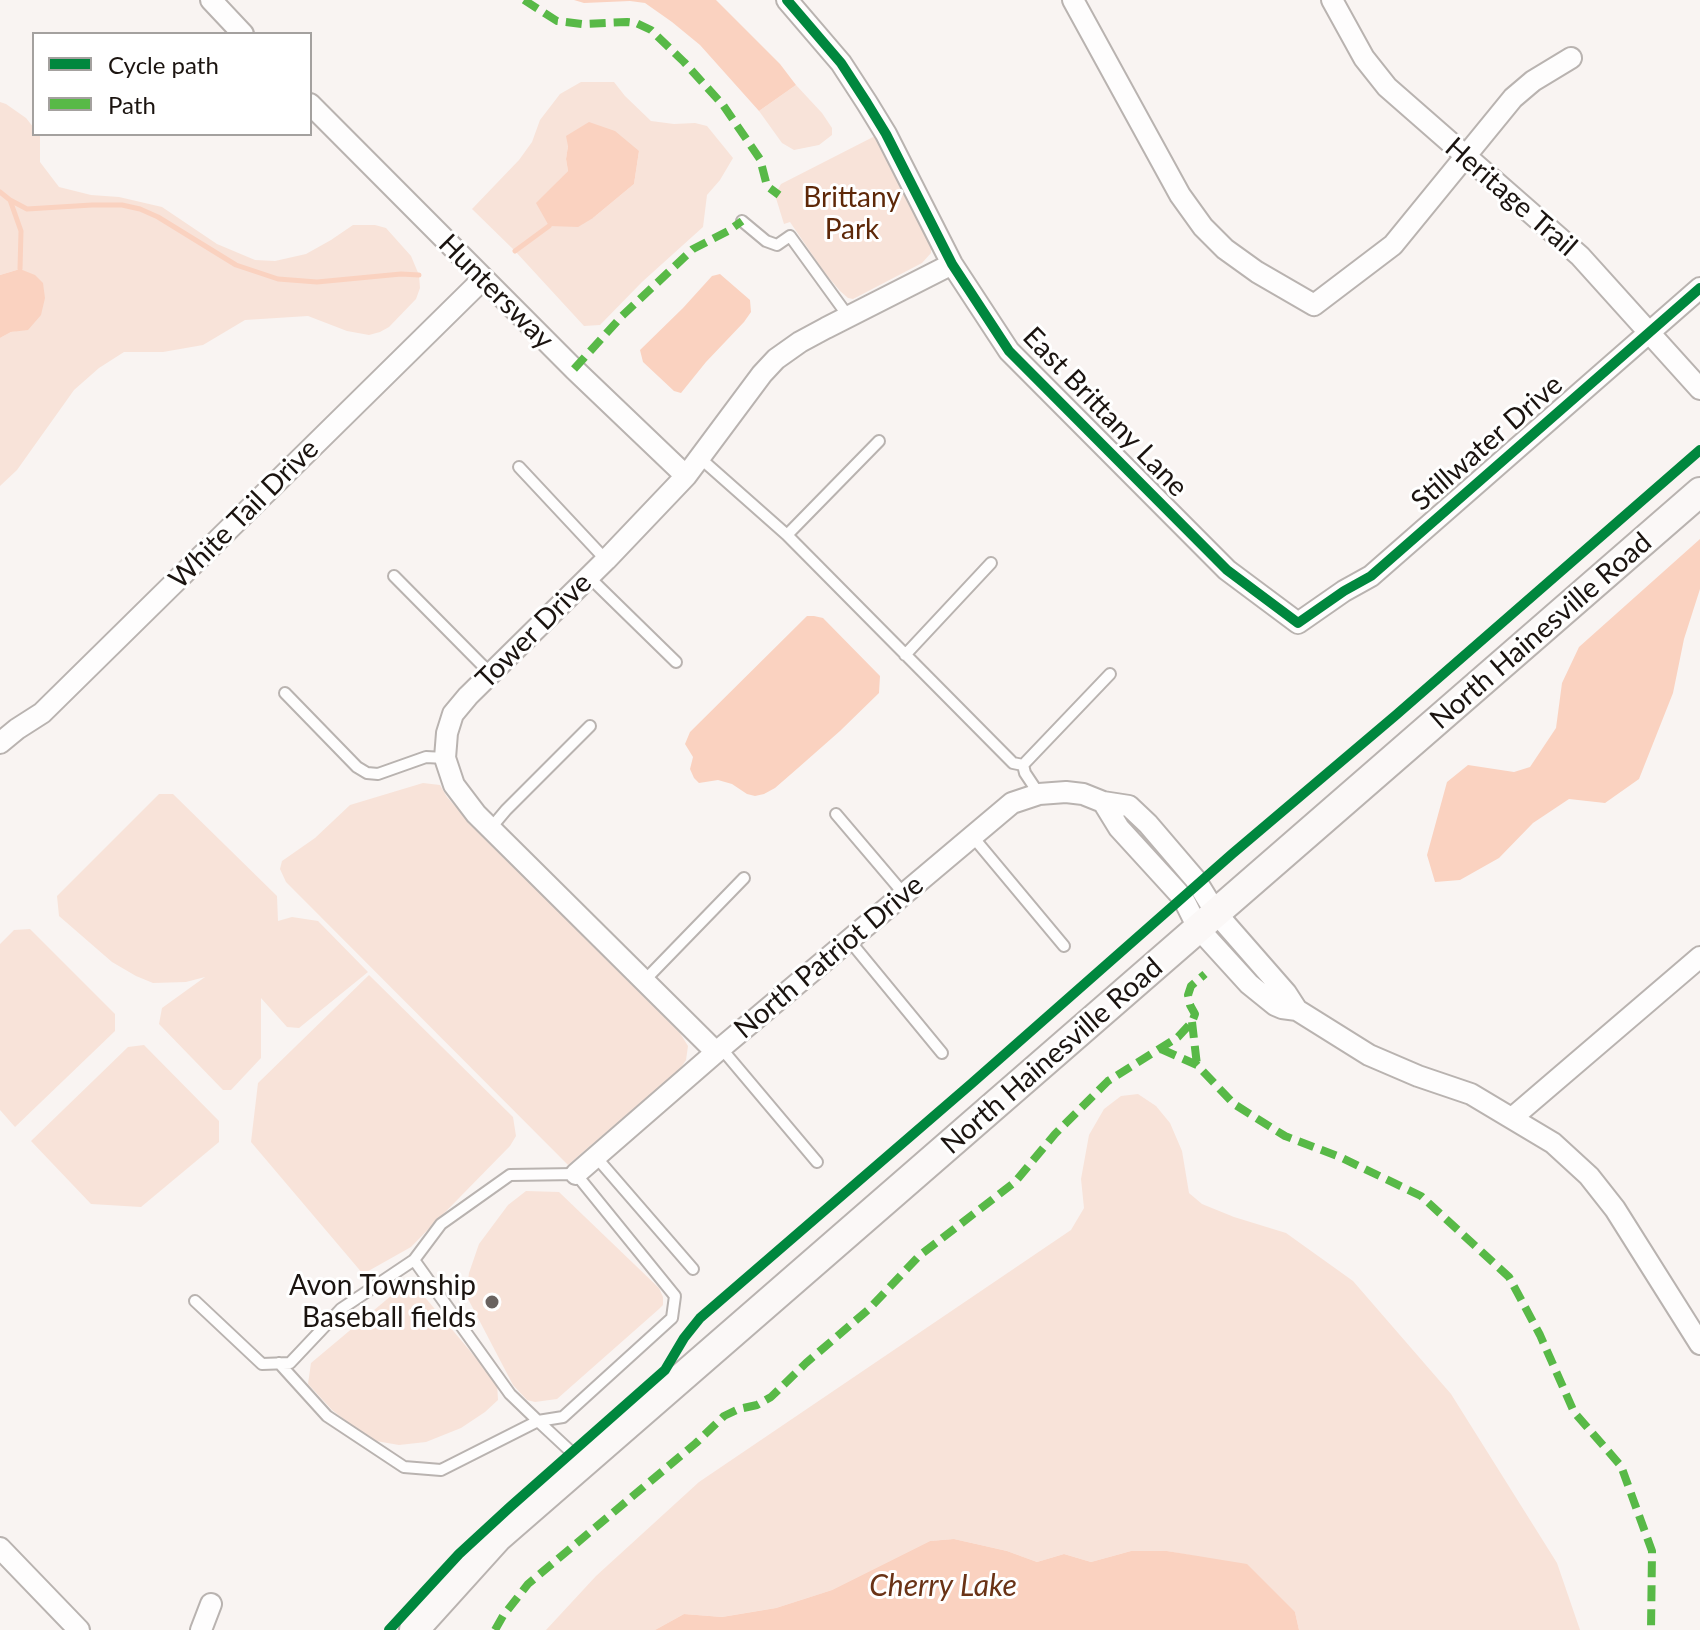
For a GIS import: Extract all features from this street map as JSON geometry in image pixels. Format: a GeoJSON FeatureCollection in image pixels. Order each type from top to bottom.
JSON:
{"type":"FeatureCollection","features":[{"type":"Feature","properties":{"kind":"main road","name":"North Hainesville Road"},"geometry":{"type":"LineString","coordinates":[[414,1630],[497,1538],[1700,492]]}},
{"type":"Feature","properties":{"kind":"street"},"geometry":{"type":"LineString","coordinates":[[211,0],[241,32]]}},
{"type":"Feature","properties":{"kind":"street","name":"East Brittany Lane"},"geometry":{"type":"LineString","coordinates":[[787,0],[841,63],[867,103],[952,264],[1009,351],[1227,570],[1298,623]]}},
{"type":"Feature","properties":{"kind":"street"},"geometry":{"type":"LineString","coordinates":[[1073,0],[1180,195],[1203,227],[1225,249],[1257,272],[1314,305],[1393,245],[1513,98],[1533,81],[1571,58]]}},
{"type":"Feature","properties":{"kind":"street","name":"Heritage Trail"},"geometry":{"type":"LineString","coordinates":[[1332,0],[1364,58],[1387,87],[1580,256],[1700,389]]}},
{"type":"Feature","properties":{"kind":"street","name":"Huntersway"},"geometry":{"type":"LineString","coordinates":[[312,106],[483,279],[686,476]]}},
{"type":"Feature","properties":{"kind":"street","name":"Tower Drive"},"geometry":{"type":"LineString","coordinates":[[445,758],[447,733],[453,714],[686,476],[776,359],[848,316],[952,264]]}},
{"type":"Feature","properties":{"kind":"street","name":"White Tail Drive"},"geometry":{"type":"LineString","coordinates":[[0,743],[42,713],[483,279]]}},
{"type":"Feature","properties":{"kind":"street","name":"Stillwater Drive"},"geometry":{"type":"LineString","coordinates":[[1298,623],[1371,576],[1700,288]]}},
{"type":"Feature","properties":{"kind":"street"},"geometry":{"type":"LineString","coordinates":[[445,758],[454,785],[490,829],[644,981],[719,1050]]}},
{"type":"Feature","properties":{"kind":"street","name":"North Patriot Drive"},"geometry":{"type":"LineString","coordinates":[[576,1174],[1012,803],[1039,794],[1083,794],[1103,802],[1119,828],[1207,921],[1249,984],[1263,996],[1282,1008],[1297,1010],[1369,1055],[1471,1094],[1553,1143],[1589,1176],[1615,1209],[1700,1344]]}},
{"type":"Feature","properties":{"kind":"street"},"geometry":{"type":"LineString","coordinates":[[1512,1118],[1700,957]]}},
{"type":"Feature","properties":{"kind":"street"},"geometry":{"type":"LineString","coordinates":[[0,1548],[79,1630]]}},
{"type":"Feature","properties":{"kind":"street"},"geometry":{"type":"LineString","coordinates":[[201,1630],[211,1604]]}},
{"type":"Feature","properties":{"kind":"lane"},"geometry":{"type":"LineString","coordinates":[[742,221],[766,241],[777,245],[790,236],[848,316]]}},
{"type":"Feature","properties":{"kind":"lane"},"geometry":{"type":"LineString","coordinates":[[787,535],[879,441]]}},
{"type":"Feature","properties":{"kind":"lane"},"geometry":{"type":"LineString","coordinates":[[700,458],[787,535],[1013,763],[1023,765]]}},
{"type":"Feature","properties":{"kind":"lane"},"geometry":{"type":"LineString","coordinates":[[519,467],[606,560]]}},
{"type":"Feature","properties":{"kind":"lane"},"geometry":{"type":"LineString","coordinates":[[905,655],[991,563]]}},
{"type":"Feature","properties":{"kind":"lane"},"geometry":{"type":"LineString","coordinates":[[394,576],[491,674]]}},
{"type":"Feature","properties":{"kind":"lane"},"geometry":{"type":"LineString","coordinates":[[589,577],[676,662]]}},
{"type":"Feature","properties":{"kind":"lane"},"geometry":{"type":"LineString","coordinates":[[1023,765],[1110,674]]}},
{"type":"Feature","properties":{"kind":"lane"},"geometry":{"type":"LineString","coordinates":[[285,693],[357,767],[367,773],[378,774],[426,757],[445,758]]}},
{"type":"Feature","properties":{"kind":"lane"},"geometry":{"type":"LineString","coordinates":[[490,829],[590,726]]}},
{"type":"Feature","properties":{"kind":"lane"},"geometry":{"type":"LineString","coordinates":[[1023,765],[1039,794]]}},
{"type":"Feature","properties":{"kind":"lane"},"geometry":{"type":"LineString","coordinates":[[836,814],[904,894]]}},
{"type":"Feature","properties":{"kind":"lane"},"geometry":{"type":"LineString","coordinates":[[973,837],[1064,946]]}},
{"type":"Feature","properties":{"kind":"lane"},"geometry":{"type":"LineString","coordinates":[[644,981],[744,878]]}},
{"type":"Feature","properties":{"kind":"lane"},"geometry":{"type":"LineString","coordinates":[[849,940],[942,1053]]}},
{"type":"Feature","properties":{"kind":"lane"},"geometry":{"type":"LineString","coordinates":[[719,1050],[817,1162]]}},
{"type":"Feature","properties":{"kind":"lane"},"geometry":{"type":"LineString","coordinates":[[596,1157],[693,1269]]}},
{"type":"Feature","properties":{"kind":"lane"},"geometry":{"type":"LineString","coordinates":[[195,1301],[262,1364],[279,1363],[290,1363],[341,1309],[414,1260],[441,1224],[510,1175],[576,1174],[675,1296],[672,1318],[563,1417],[538,1421],[441,1470],[404,1467],[327,1416],[279,1363]]}},
{"type":"Feature","properties":{"kind":"lane"},"geometry":{"type":"LineString","coordinates":[[414,1260],[510,1394],[583,1464]]}},
{"type":"Feature","properties":{"kind":"green space"},"geometry":{"type":"Polygon","coordinates":[[[581,82],[614,82],[651,121],[707,126],[733,158],[707,195],[703,227],[600,325],[584,326],[472,209],[519,160],[532,142],[540,120],[560,94],[581,82]],[[568,146],[568,171],[537,203],[593,218],[634,184],[639,151],[568,146]]]}},
{"type":"Feature","properties":{"kind":"green space"},"geometry":{"type":"Polygon","coordinates":[[[796,85],[822,113],[832,128],[832,135],[819,145],[794,150],[782,143],[759,111],[796,85]]]}},
{"type":"Feature","properties":{"kind":"green space"},"geometry":{"type":"Polygon","coordinates":[[[0,102],[26,118],[32,126],[32,136],[40,136],[40,162],[59,187],[162,207],[217,244],[255,260],[275,261],[306,254],[353,225],[386,228],[411,256],[419,275],[420,288],[416,299],[389,327],[369,335],[347,331],[308,316],[245,320],[203,345],[163,352],[124,352],[74,390],[17,470],[0,486],[0,338],[22,330],[20,269],[0,275],[0,102]]]}},
{"type":"Feature","properties":{"kind":"green space","name":"Brittany Park"},"geometry":{"type":"Polygon","coordinates":[[[875,136],[924,227],[931,243],[931,253],[922,263],[853,299],[840,291],[824,272],[790,222],[784,224],[775,195],[781,184],[875,136]]]}},
{"type":"Feature","properties":{"kind":"green space"},"geometry":{"type":"Polygon","coordinates":[[[423,783],[440,785],[469,822],[680,1033],[688,1046],[686,1060],[680,1069],[568,1165],[286,882],[280,869],[282,861],[315,838],[350,805],[423,783]]]}},
{"type":"Feature","properties":{"kind":"green space"},"geometry":{"type":"Polygon","coordinates":[[[159,794],[173,794],[277,896],[278,921],[292,917],[318,921],[368,972],[299,1028],[287,1027],[261,998],[261,1058],[231,1090],[223,1090],[159,1024],[162,1008],[205,977],[186,982],[153,983],[136,976],[112,962],[59,916],[57,896],[159,794]]]}},
{"type":"Feature","properties":{"kind":"green space"},"geometry":{"type":"Polygon","coordinates":[[[30,929],[115,1014],[115,1031],[15,1127],[0,1110],[0,944],[14,930],[30,929]]]}},
{"type":"Feature","properties":{"kind":"green space"},"geometry":{"type":"Polygon","coordinates":[[[369,975],[513,1117],[516,1136],[510,1146],[411,1247],[363,1274],[251,1142],[258,1083],[369,975]]]}},
{"type":"Feature","properties":{"kind":"green space"},"geometry":{"type":"Polygon","coordinates":[[[144,1045],[219,1121],[219,1142],[141,1207],[91,1204],[31,1141],[128,1047],[144,1045]]]}},
{"type":"Feature","properties":{"kind":"green space"},"geometry":{"type":"Polygon","coordinates":[[[1138,1094],[1156,1106],[1170,1123],[1182,1151],[1189,1193],[1202,1204],[1286,1233],[1353,1281],[1451,1394],[1557,1563],[1580,1630],[1299,1630],[1295,1612],[1199,1557],[1167,1551],[1131,1551],[1091,1562],[1064,1554],[1037,1562],[1007,1551],[954,1539],[930,1541],[832,1590],[776,1608],[722,1617],[684,1614],[655,1630],[546,1630],[596,1576],[699,1482],[1071,1230],[1084,1208],[1081,1179],[1089,1135],[1104,1109],[1121,1096],[1138,1094]]]}},
{"type":"Feature","properties":{"kind":"green space"},"geometry":{"type":"Polygon","coordinates":[[[526,1191],[559,1192],[659,1288],[663,1297],[663,1305],[659,1309],[557,1399],[535,1402],[527,1400],[513,1385],[466,1295],[469,1273],[479,1244],[508,1205],[526,1191]]]}},
{"type":"Feature","properties":{"kind":"green space"},"geometry":{"type":"Polygon","coordinates":[[[404,1285],[418,1289],[497,1383],[498,1400],[461,1428],[426,1442],[399,1445],[376,1441],[351,1425],[308,1384],[311,1363],[404,1285]]]}},
{"type":"Feature","properties":{"kind":"water"},"geometry":{"type":"Polygon","coordinates":[[[574,0],[716,0],[780,64],[796,85],[759,111],[700,45],[645,3],[584,3],[574,0]]]}},
{"type":"Feature","properties":{"kind":"water"},"geometry":{"type":"Polygon","coordinates":[[[589,122],[615,131],[639,151],[634,184],[578,227],[549,226],[536,203],[568,171],[566,136],[589,122]]]}},
{"type":"Feature","properties":{"kind":"water"},"geometry":{"type":"Polygon","coordinates":[[[20,269],[35,275],[43,283],[45,298],[41,315],[28,330],[11,332],[0,338],[0,275],[20,269]]]}},
{"type":"Feature","properties":{"kind":"water"},"geometry":{"type":"Polygon","coordinates":[[[720,274],[750,300],[751,312],[681,393],[674,391],[643,362],[640,350],[712,276],[720,274]]]}},
{"type":"Feature","properties":{"kind":"water"},"geometry":{"type":"Polygon","coordinates":[[[1700,539],[1700,589],[1684,639],[1673,693],[1639,779],[1605,803],[1569,799],[1533,823],[1499,858],[1460,880],[1435,882],[1427,855],[1447,782],[1468,765],[1514,772],[1530,767],[1556,728],[1562,683],[1579,647],[1700,539]]]}},
{"type":"Feature","properties":{"kind":"water"},"geometry":{"type":"Polygon","coordinates":[[[807,616],[823,618],[880,676],[879,693],[798,768],[764,794],[747,794],[732,784],[718,780],[699,783],[690,769],[693,757],[685,744],[690,732],[807,616]]]}},
{"type":"Feature","properties":{"kind":"water","name":"Cherry Lake"},"geometry":{"type":"Polygon","coordinates":[[[954,1539],[1007,1551],[1037,1562],[1064,1554],[1091,1562],[1131,1551],[1167,1551],[1247,1564],[1295,1612],[1299,1630],[655,1630],[684,1614],[722,1617],[776,1608],[832,1590],[930,1541],[954,1539]]]}},
{"type":"Feature","properties":{"kind":"waterway"},"geometry":{"type":"LineString","coordinates":[[0,192],[27,209],[92,205],[122,205],[140,209],[236,265],[278,279],[317,282],[419,275]]}},
{"type":"Feature","properties":{"kind":"waterway"},"geometry":{"type":"LineString","coordinates":[[10,200],[21,231],[20,269]]}},
{"type":"Feature","properties":{"kind":"waterway"},"geometry":{"type":"LineString","coordinates":[[515,251],[549,226]]}},
{"type":"Feature","properties":{"kind":"marked path"},"geometry":{"type":"LineString","coordinates":[[524,0],[557,21],[582,24],[627,22],[651,30],[723,105],[760,159],[767,186],[779,195]]}},
{"type":"Feature","properties":{"kind":"marked path"},"geometry":{"type":"LineString","coordinates":[[574,369],[622,316],[693,249],[742,221]]}},
{"type":"Feature","properties":{"kind":"marked path"},"geometry":{"type":"LineString","coordinates":[[495,1630],[528,1584],[724,1416],[771,1397],[869,1309],[919,1256],[1015,1182],[1055,1134],[1108,1081],[1178,1037],[1195,1014],[1188,995],[1191,986],[1205,974]]}},
{"type":"Feature","properties":{"kind":"marked path"},"geometry":{"type":"LineString","coordinates":[[1192,1022],[1197,1065]]}},
{"type":"Feature","properties":{"kind":"marked path"},"geometry":{"type":"LineString","coordinates":[[1161,1049],[1197,1065],[1234,1104],[1285,1136],[1340,1157],[1421,1196],[1509,1277],[1540,1335],[1574,1412],[1621,1466],[1652,1551],[1651,1630]]}},
{"type":"Feature","properties":{"kind":"cycle path"},"geometry":{"type":"LineString","coordinates":[[787,0],[841,63],[867,103],[952,264],[1009,351],[1227,570],[1298,623],[1371,576],[1700,288]]}},
{"type":"Feature","properties":{"kind":"cycle path"},"geometry":{"type":"LineString","coordinates":[[389,1630],[459,1554],[665,1370],[700,1318],[1700,450]]}},
{"type":"Feature","properties":{"kind":"place","name":"Avon Township Baseball fields"},"geometry":{"type":"Point","coordinates":[492,1302]}}]}
